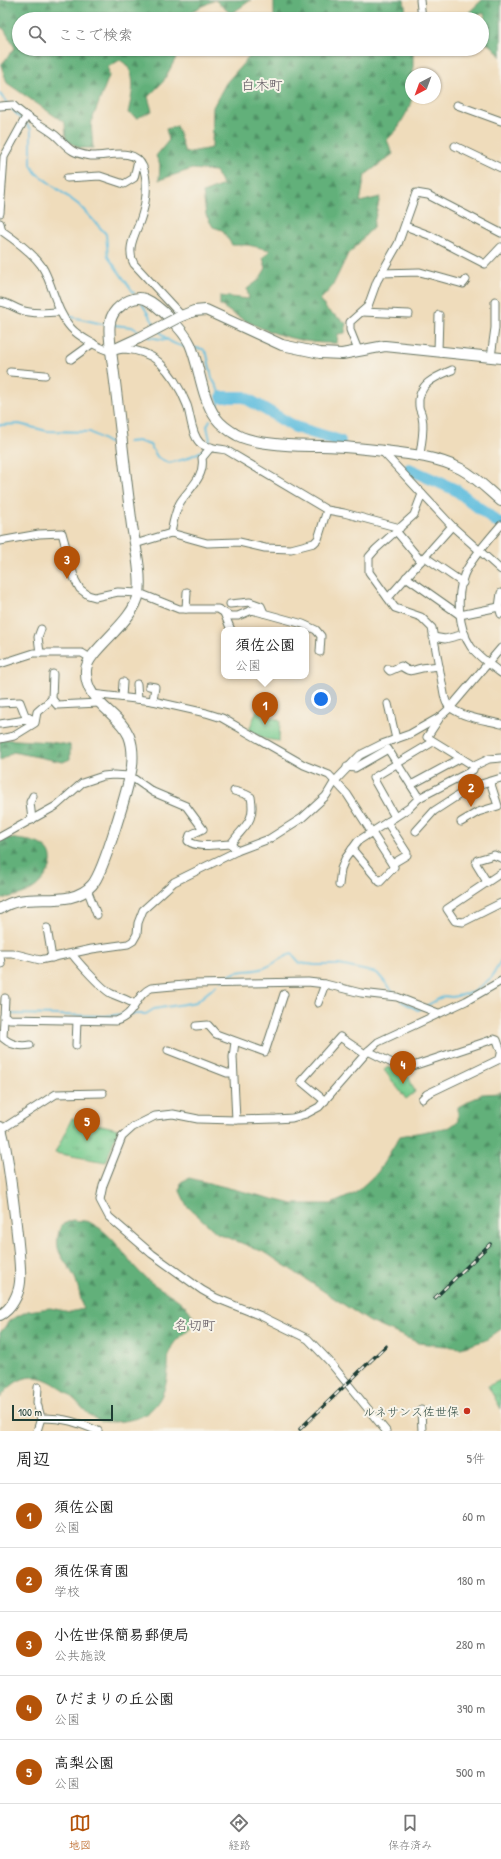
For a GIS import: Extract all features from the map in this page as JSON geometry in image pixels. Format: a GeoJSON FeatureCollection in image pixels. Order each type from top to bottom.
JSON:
{"type":"FeatureCollection","features":[{"type":"Feature","properties":{"kind":"street"},"geometry":{"type":"LineString","coordinates":[[420,0],[421,12]]}},
{"type":"Feature","properties":{"kind":"street"},"geometry":{"type":"LineString","coordinates":[[0,106],[13,105],[26,117],[44,127],[73,151],[91,156],[124,154],[134,156],[138,160],[145,175],[146,197],[140,221],[132,241],[131,258],[134,264],[180,316]]}},
{"type":"Feature","properties":{"kind":"street"},"geometry":{"type":"LineString","coordinates":[[457,105],[501,121]]}},
{"type":"Feature","properties":{"kind":"street"},"geometry":{"type":"LineString","coordinates":[[0,213],[4,157],[26,117]]}},
{"type":"Feature","properties":{"kind":"street"},"geometry":{"type":"LineString","coordinates":[[455,146],[501,168]]}},
{"type":"Feature","properties":{"kind":"street"},"geometry":{"type":"LineString","coordinates":[[66,178],[100,176],[124,184],[134,178],[138,160]]}},
{"type":"Feature","properties":{"kind":"street"},"geometry":{"type":"LineString","coordinates":[[358,350],[350,327],[350,322],[368,306],[381,273],[398,244],[416,193],[428,195],[501,233]]}},
{"type":"Feature","properties":{"kind":"street"},"geometry":{"type":"LineString","coordinates":[[0,223],[2,231],[29,253],[44,269],[60,312],[72,329],[93,343],[110,351],[125,349],[145,353],[158,362],[169,373],[187,405],[196,435],[200,442],[208,447],[226,450],[327,510],[344,513],[398,530],[423,559],[463,583]]}},
{"type":"Feature","properties":{"kind":"street"},"geometry":{"type":"LineString","coordinates":[[405,226],[429,235],[485,264],[501,247]]}},
{"type":"Feature","properties":{"kind":"street"},"geometry":{"type":"LineString","coordinates":[[0,239],[8,235]]}},
{"type":"Feature","properties":{"kind":"street"},"geometry":{"type":"LineString","coordinates":[[381,273],[420,272],[464,284],[466,280]]}},
{"type":"Feature","properties":{"kind":"street"},"geometry":{"type":"LineString","coordinates":[[0,909],[9,902],[73,896],[87,889],[93,884],[102,867],[130,776],[132,747],[128,735],[92,694],[87,682],[86,668],[90,658],[127,618],[139,593],[135,544],[110,351],[110,325],[114,313],[121,304],[131,299],[144,298],[155,306],[182,332],[191,348],[208,403],[216,418],[238,436],[304,446],[366,448],[420,455],[460,469],[501,501]]}},
{"type":"Feature","properties":{"kind":"street"},"geometry":{"type":"LineString","coordinates":[[490,357],[495,328],[495,300]]}},
{"type":"Feature","properties":{"kind":"street"},"geometry":{"type":"LineString","coordinates":[[0,302],[9,303],[21,310],[34,313],[60,312]]}},
{"type":"Feature","properties":{"kind":"street"},"geometry":{"type":"LineString","coordinates":[[110,351],[140,338],[180,316],[194,311],[206,310],[282,345],[320,353],[342,354],[385,346],[501,358]]}},
{"type":"Feature","properties":{"kind":"street"},"geometry":{"type":"LineString","coordinates":[[362,312],[409,314]]}},
{"type":"Feature","properties":{"kind":"street"},"geometry":{"type":"LineString","coordinates":[[438,315],[438,351]]}},
{"type":"Feature","properties":{"kind":"street"},"geometry":{"type":"LineString","coordinates":[[71,359],[93,343]]}},
{"type":"Feature","properties":{"kind":"street"},"geometry":{"type":"LineString","coordinates":[[420,455],[423,418],[419,408],[419,399],[423,387],[429,381],[452,370]]}},
{"type":"Feature","properties":{"kind":"street"},"geometry":{"type":"LineString","coordinates":[[10,372],[45,375]]}},
{"type":"Feature","properties":{"kind":"street"},"geometry":{"type":"LineString","coordinates":[[171,533],[174,518],[180,502],[195,484],[204,466],[202,458],[208,447]]}},
{"type":"Feature","properties":{"kind":"street"},"geometry":{"type":"LineString","coordinates":[[382,451],[452,526],[501,570]]}},
{"type":"Feature","properties":{"kind":"street"},"geometry":{"type":"LineString","coordinates":[[422,494],[414,515],[372,552],[369,557],[369,572],[373,580],[395,608],[421,617],[427,621],[432,628],[446,703],[450,708],[468,716],[501,724]]}},
{"type":"Feature","properties":{"kind":"street"},"geometry":{"type":"LineString","coordinates":[[135,544],[171,533],[207,543],[239,542],[265,548],[291,549],[314,543],[318,539],[327,510]]}},
{"type":"Feature","properties":{"kind":"street"},"geometry":{"type":"LineString","coordinates":[[388,598],[452,526]]}},
{"type":"Feature","properties":{"kind":"street"},"geometry":{"type":"LineString","coordinates":[[500,527],[464,575],[460,597],[460,615],[470,646],[501,673]]}},
{"type":"Feature","properties":{"kind":"street"},"geometry":{"type":"LineString","coordinates":[[0,541],[39,534],[62,533],[72,573],[80,589],[95,597],[118,592],[139,593],[179,609],[218,610],[230,616],[238,616],[252,610],[303,624],[316,630],[321,636],[320,652]]}},
{"type":"Feature","properties":{"kind":"street"},"geometry":{"type":"LineString","coordinates":[[406,577],[460,615],[500,611],[501,593]]}},
{"type":"Feature","properties":{"kind":"street"},"geometry":{"type":"LineString","coordinates":[[186,609],[187,592]]}},
{"type":"Feature","properties":{"kind":"street"},"geometry":{"type":"LineString","coordinates":[[230,604],[250,602],[261,606],[264,613]]}},
{"type":"Feature","properties":{"kind":"street"},"geometry":{"type":"LineString","coordinates":[[223,613],[230,627]]}},
{"type":"Feature","properties":{"kind":"street"},"geometry":{"type":"LineString","coordinates":[[40,653],[38,637],[41,629]]}},
{"type":"Feature","properties":{"kind":"street"},"geometry":{"type":"LineString","coordinates":[[434,637],[446,639],[465,634]]}},
{"type":"Feature","properties":{"kind":"street"},"geometry":{"type":"LineString","coordinates":[[0,952],[12,953],[34,960],[128,944],[133,941],[137,934],[143,910],[164,889],[174,882],[237,851],[269,839],[302,818],[326,796],[335,781],[360,755],[382,744],[410,734],[440,717],[450,708],[501,648]]}},
{"type":"Feature","properties":{"kind":"street"},"geometry":{"type":"LineString","coordinates":[[0,664],[26,655],[40,653],[82,653],[90,658]]}},
{"type":"Feature","properties":{"kind":"street"},"geometry":{"type":"LineString","coordinates":[[388,668],[390,671],[401,666],[408,671],[413,672],[420,668],[439,666]]}},
{"type":"Feature","properties":{"kind":"street"},"geometry":{"type":"LineString","coordinates":[[53,674],[52,699],[57,705],[99,703]]}},
{"type":"Feature","properties":{"kind":"street"},"geometry":{"type":"LineString","coordinates":[[122,697],[123,682]]}},
{"type":"Feature","properties":{"kind":"street"},"geometry":{"type":"LineString","coordinates":[[137,684],[138,699]]}},
{"type":"Feature","properties":{"kind":"street"},"geometry":{"type":"LineString","coordinates":[[149,686],[155,687],[153,701]]}},
{"type":"Feature","properties":{"kind":"street"},"geometry":{"type":"LineString","coordinates":[[92,694],[153,701],[191,708],[222,718],[304,765],[329,775],[347,794],[394,867],[380,882],[352,849]]}},
{"type":"Feature","properties":{"kind":"street"},"geometry":{"type":"LineString","coordinates":[[0,739],[14,736],[35,723],[33,719],[37,712],[52,699]]}},
{"type":"Feature","properties":{"kind":"street"},"geometry":{"type":"LineString","coordinates":[[0,703],[20,702],[25,715],[33,719]]}},
{"type":"Feature","properties":{"kind":"street"},"geometry":{"type":"LineString","coordinates":[[387,708],[396,739]]}},
{"type":"Feature","properties":{"kind":"street"},"geometry":{"type":"LineString","coordinates":[[440,717],[427,737],[474,766]]}},
{"type":"Feature","properties":{"kind":"street"},"geometry":{"type":"LineString","coordinates":[[0,724],[33,719]]}},
{"type":"Feature","properties":{"kind":"street"},"geometry":{"type":"LineString","coordinates":[[395,817],[373,778],[434,742]]}},
{"type":"Feature","properties":{"kind":"street"},"geometry":{"type":"LineString","coordinates":[[347,767],[355,768],[388,749],[419,798]]}},
{"type":"Feature","properties":{"kind":"street"},"geometry":{"type":"LineString","coordinates":[[411,785],[461,758]]}},
{"type":"Feature","properties":{"kind":"street"},"geometry":{"type":"LineString","coordinates":[[339,886],[341,869],[358,841],[409,808],[419,798],[473,770],[474,766],[489,759],[501,758]]}},
{"type":"Feature","properties":{"kind":"street"},"geometry":{"type":"LineString","coordinates":[[0,837],[56,806],[82,783],[103,776],[113,775],[130,776],[153,792],[186,806],[203,830],[190,835],[188,841],[192,844],[231,844],[250,822],[252,803],[251,798],[246,794],[234,791]]}},
{"type":"Feature","properties":{"kind":"street"},"geometry":{"type":"LineString","coordinates":[[416,831],[434,810],[471,787],[501,778]]}},
{"type":"Feature","properties":{"kind":"street"},"geometry":{"type":"LineString","coordinates":[[461,822],[478,812],[498,806],[490,781]]}},
{"type":"Feature","properties":{"kind":"street"},"geometry":{"type":"LineString","coordinates":[[32,820],[30,802],[33,796]]}},
{"type":"Feature","properties":{"kind":"street"},"geometry":{"type":"LineString","coordinates":[[387,822],[407,853],[407,855],[392,864]]}},
{"type":"Feature","properties":{"kind":"street"},"geometry":{"type":"LineString","coordinates":[[231,844],[237,851]]}},
{"type":"Feature","properties":{"kind":"street"},"geometry":{"type":"LineString","coordinates":[[487,882],[476,864],[477,860],[494,855],[501,858]]}},
{"type":"Feature","properties":{"kind":"street"},"geometry":{"type":"LineString","coordinates":[[501,873],[447,909],[455,921],[462,922],[501,903]]}},
{"type":"Feature","properties":{"kind":"street"},"geometry":{"type":"LineString","coordinates":[[87,889],[97,915]]}},
{"type":"Feature","properties":{"kind":"street"},"geometry":{"type":"LineString","coordinates":[[47,928],[52,958]]}},
{"type":"Feature","properties":{"kind":"street"},"geometry":{"type":"LineString","coordinates":[[72,954],[81,966],[111,994],[119,995],[135,1004]]}},
{"type":"Feature","properties":{"kind":"street"},"geometry":{"type":"LineString","coordinates":[[0,956],[1,964]]}},
{"type":"Feature","properties":{"kind":"street"},"geometry":{"type":"LineString","coordinates":[[386,1431],[329,1361],[308,1339],[261,1316],[216,1298],[202,1290],[152,1254],[109,1217],[100,1200],[107,1175],[122,1137],[133,1127],[155,1116],[172,1114],[198,1119],[236,1120],[292,1118],[319,1107],[366,1052],[378,1042],[466,1001],[501,981]]}},
{"type":"Feature","properties":{"kind":"street"},"geometry":{"type":"LineString","coordinates":[[4,1016],[10,1019],[116,1021],[129,1015],[135,1004],[146,990],[151,988],[195,984],[308,982],[325,984],[360,993],[397,997],[438,1013]]}},
{"type":"Feature","properties":{"kind":"street"},"geometry":{"type":"LineString","coordinates":[[318,1003],[325,984]]}},
{"type":"Feature","properties":{"kind":"street"},"geometry":{"type":"LineString","coordinates":[[196,1026],[208,1025],[216,1034],[265,1052],[276,1014],[284,994]]}},
{"type":"Feature","properties":{"kind":"street"},"geometry":{"type":"LineString","coordinates":[[5,998],[3,1038],[14,1044],[24,1046],[30,1045]]}},
{"type":"Feature","properties":{"kind":"street"},"geometry":{"type":"LineString","coordinates":[[76,1045],[77,1021]]}},
{"type":"Feature","properties":{"kind":"street"},"geometry":{"type":"LineString","coordinates":[[325,1101],[301,1081],[340,1037],[366,1052],[404,1069],[494,1038],[497,1040],[501,1051]]}},
{"type":"Feature","properties":{"kind":"street"},"geometry":{"type":"LineString","coordinates":[[235,1042],[233,1073],[236,1096],[236,1120]]}},
{"type":"Feature","properties":{"kind":"street"},"geometry":{"type":"LineString","coordinates":[[168,1050],[227,1073],[233,1073]]}},
{"type":"Feature","properties":{"kind":"street"},"geometry":{"type":"LineString","coordinates":[[422,1099],[426,1094],[500,1059],[501,1054]]}},
{"type":"Feature","properties":{"kind":"street"},"geometry":{"type":"LineString","coordinates":[[0,1315],[5,1313],[19,1291],[21,1266],[3,1155],[1,1128],[56,1094],[103,1093]]}},
{"type":"Feature","properties":{"kind":"street"},"geometry":{"type":"LineString","coordinates":[[37,1431],[41,1418],[37,1403],[38,1387]]}},
{"type":"Feature","properties":{"kind":"street"},"geometry":{"type":"LineString","coordinates":[[421,1410],[422,1431]]}},
{"type":"Feature","properties":{"kind":"street"},"geometry":{"type":"LineString","coordinates":[[41,1418],[62,1418],[73,1420],[98,1431]]}},
{"type":"Feature","properties":{"kind":"green space"},"geometry":{"type":"Polygon","coordinates":[[[0,0],[215,0],[193,12],[12,12],[12,43],[4,29],[0,27],[0,0]]]}},
{"type":"Feature","properties":{"kind":"green space"},"geometry":{"type":"Polygon","coordinates":[[[215,0],[251,0],[234,12],[229,12],[215,0]]]}},
{"type":"Feature","properties":{"kind":"green space"},"geometry":{"type":"Polygon","coordinates":[[[274,0],[404,0],[406,12],[274,12],[274,0]]]}},
{"type":"Feature","properties":{"kind":"green space"},"geometry":{"type":"Polygon","coordinates":[[[482,0],[501,0],[501,57],[493,47],[489,45],[489,12],[469,12],[482,0]]]}},
{"type":"Feature","properties":{"kind":"green space"},"geometry":{"type":"Polygon","coordinates":[[[12,52],[12,56],[177,56],[163,82],[148,97],[152,111],[137,118],[128,113],[133,84],[130,70],[120,60],[108,67],[109,76],[91,123],[93,148],[79,148],[66,140],[65,123],[7,83],[1,65],[12,52]]]}},
{"type":"Feature","properties":{"kind":"green space"},"geometry":{"type":"Polygon","coordinates":[[[250,56],[413,56],[413,68],[405,68],[405,104],[411,105],[396,131],[387,140],[393,154],[365,175],[360,202],[380,197],[373,227],[347,256],[332,287],[320,300],[327,310],[346,323],[345,333],[338,334],[337,343],[322,343],[291,338],[261,328],[246,321],[220,305],[220,296],[249,299],[247,289],[259,280],[266,268],[263,258],[270,250],[248,245],[232,245],[222,230],[213,227],[206,215],[203,193],[223,185],[215,171],[192,169],[159,180],[160,165],[156,156],[169,140],[166,129],[177,126],[185,153],[212,148],[213,107],[226,83],[250,56]]]}},
{"type":"Feature","properties":{"kind":"green space"},"geometry":{"type":"Polygon","coordinates":[[[257,710],[280,721],[279,741],[265,739],[249,730],[257,710]]]}},
{"type":"Feature","properties":{"kind":"green space"},"geometry":{"type":"Polygon","coordinates":[[[0,739],[50,742],[70,745],[70,759],[63,762],[13,752],[0,761],[0,739]]]}},
{"type":"Feature","properties":{"kind":"green space"},"geometry":{"type":"Polygon","coordinates":[[[10,838],[31,841],[43,846],[49,851],[51,865],[44,878],[33,889],[21,894],[0,899],[0,839],[10,838]]]}},
{"type":"Feature","properties":{"kind":"green space"},"geometry":{"type":"Polygon","coordinates":[[[388,1067],[408,1075],[415,1092],[406,1099],[384,1070],[388,1067]]]}},
{"type":"Feature","properties":{"kind":"green space"},"geometry":{"type":"Polygon","coordinates":[[[501,1091],[501,1329],[486,1340],[461,1348],[419,1343],[370,1322],[266,1253],[217,1233],[187,1206],[180,1191],[181,1182],[189,1178],[293,1204],[331,1204],[354,1194],[378,1172],[400,1136],[450,1127],[458,1121],[458,1107],[482,1094],[500,1093],[501,1091]]]}},
{"type":"Feature","properties":{"kind":"green space"},"geometry":{"type":"Polygon","coordinates":[[[72,1118],[118,1129],[106,1162],[55,1153],[72,1118]]]}},
{"type":"Feature","properties":{"kind":"green space"},"geometry":{"type":"Polygon","coordinates":[[[73,1220],[89,1222],[100,1228],[148,1280],[181,1302],[192,1314],[195,1322],[189,1330],[172,1346],[164,1391],[161,1398],[151,1410],[137,1418],[116,1422],[98,1420],[89,1414],[66,1392],[47,1380],[38,1377],[28,1377],[19,1381],[10,1387],[0,1398],[0,1333],[10,1320],[28,1311],[50,1308],[70,1312],[83,1309],[76,1281],[60,1254],[57,1242],[61,1225],[73,1220]]]}},
{"type":"Feature","properties":{"kind":"green space"},"geometry":{"type":"Polygon","coordinates":[[[501,1380],[501,1409],[488,1386],[501,1380]]]}},
{"type":"Feature","properties":{"kind":"waterway"},"geometry":{"type":"LineString","coordinates":[[0,94],[7,103]]}},
{"type":"Feature","properties":{"kind":"waterway"},"geometry":{"type":"LineString","coordinates":[[11,108],[31,129],[31,165],[36,173],[79,205],[106,234],[108,257],[134,293]]}},
{"type":"Feature","properties":{"kind":"waterway"},"geometry":{"type":"LineString","coordinates":[[142,304],[155,325]]}},
{"type":"Feature","properties":{"kind":"waterway"},"geometry":{"type":"LineString","coordinates":[[68,316],[107,325]]}},
{"type":"Feature","properties":{"kind":"waterway"},"geometry":{"type":"LineString","coordinates":[[114,325],[132,327],[142,333]]}},
{"type":"Feature","properties":{"kind":"waterway"},"geometry":{"type":"LineString","coordinates":[[159,330],[171,342],[188,347]]}},
{"type":"Feature","properties":{"kind":"waterway"},"geometry":{"type":"LineString","coordinates":[[149,337],[166,340]]}},
{"type":"Feature","properties":{"kind":"waterway"},"geometry":{"type":"LineString","coordinates":[[195,348],[203,349],[207,354],[212,378],[222,397],[217,407]]}},
{"type":"Feature","properties":{"kind":"waterway"},"geometry":{"type":"LineString","coordinates":[[222,397],[244,397],[295,427],[340,441]]}},
{"type":"Feature","properties":{"kind":"waterway"},"geometry":{"type":"LineString","coordinates":[[128,442],[138,441],[150,445],[158,458],[169,463],[185,459],[202,451],[210,440],[207,426],[210,420]]}},
{"type":"Feature","properties":{"kind":"waterway"},"geometry":{"type":"LineString","coordinates":[[0,425],[19,424],[47,431],[90,432],[109,443],[116,443]]}},
{"type":"Feature","properties":{"kind":"waterway"},"geometry":{"type":"LineString","coordinates":[[409,469],[456,490],[501,525]]}},
{"type":"Feature","properties":{"kind":"waterway"},"geometry":{"type":"LineString","coordinates":[[222,981],[233,973],[258,970],[292,954],[300,963],[315,965],[339,965],[377,973],[396,995]]}},
{"type":"Feature","properties":{"kind":"waterway"},"geometry":{"type":"LineString","coordinates":[[426,1006],[444,996],[452,997],[474,992],[492,977],[501,960]]}},
{"type":"Feature","properties":{"kind":"waterway"},"geometry":{"type":"LineString","coordinates":[[130,1014],[146,1014],[154,1009],[196,1002],[217,985]]}},
{"type":"Feature","properties":{"kind":"waterway"},"geometry":{"type":"LineString","coordinates":[[401,1001],[418,1010],[420,1009]]}},
{"type":"Feature","properties":{"kind":"waterway"},"geometry":{"type":"LineString","coordinates":[[7,1012],[11,1014],[105,1016],[124,1014]]}},
{"type":"Feature","properties":{"kind":"railway"},"geometry":{"type":"LineString","coordinates":[[435,1298],[490,1244]]}},
{"type":"Feature","properties":{"kind":"railway"},"geometry":{"type":"LineString","coordinates":[[300,1429],[386,1346]]}},
{"type":"Feature","properties":{"kind":"place","name":"小佐世保簡易郵便局"},"geometry":{"type":"Point","coordinates":[67,579]}},
{"type":"Feature","properties":{"kind":"place","name":"須佐公園"},"geometry":{"type":"Point","coordinates":[265,725]}},
{"type":"Feature","properties":{"kind":"place","name":"須佐保育園"},"geometry":{"type":"Point","coordinates":[471,807]}},
{"type":"Feature","properties":{"kind":"place","name":"ひだまりの丘公園"},"geometry":{"type":"Point","coordinates":[403,1084]}},
{"type":"Feature","properties":{"kind":"place","name":"高梨公園"},"geometry":{"type":"Point","coordinates":[87,1141]}},
{"type":"Feature","properties":{"kind":"place","name":"ルネサンス佐世保"},"geometry":{"type":"Point","coordinates":[467,1411]}},
{"type":"Feature","properties":{"kind":"district","name":"白木町"},"geometry":{"type":"Point","coordinates":[262,84]}},
{"type":"Feature","properties":{"kind":"district","name":"名切町"},"geometry":{"type":"Point","coordinates":[195,1324]}}]}
